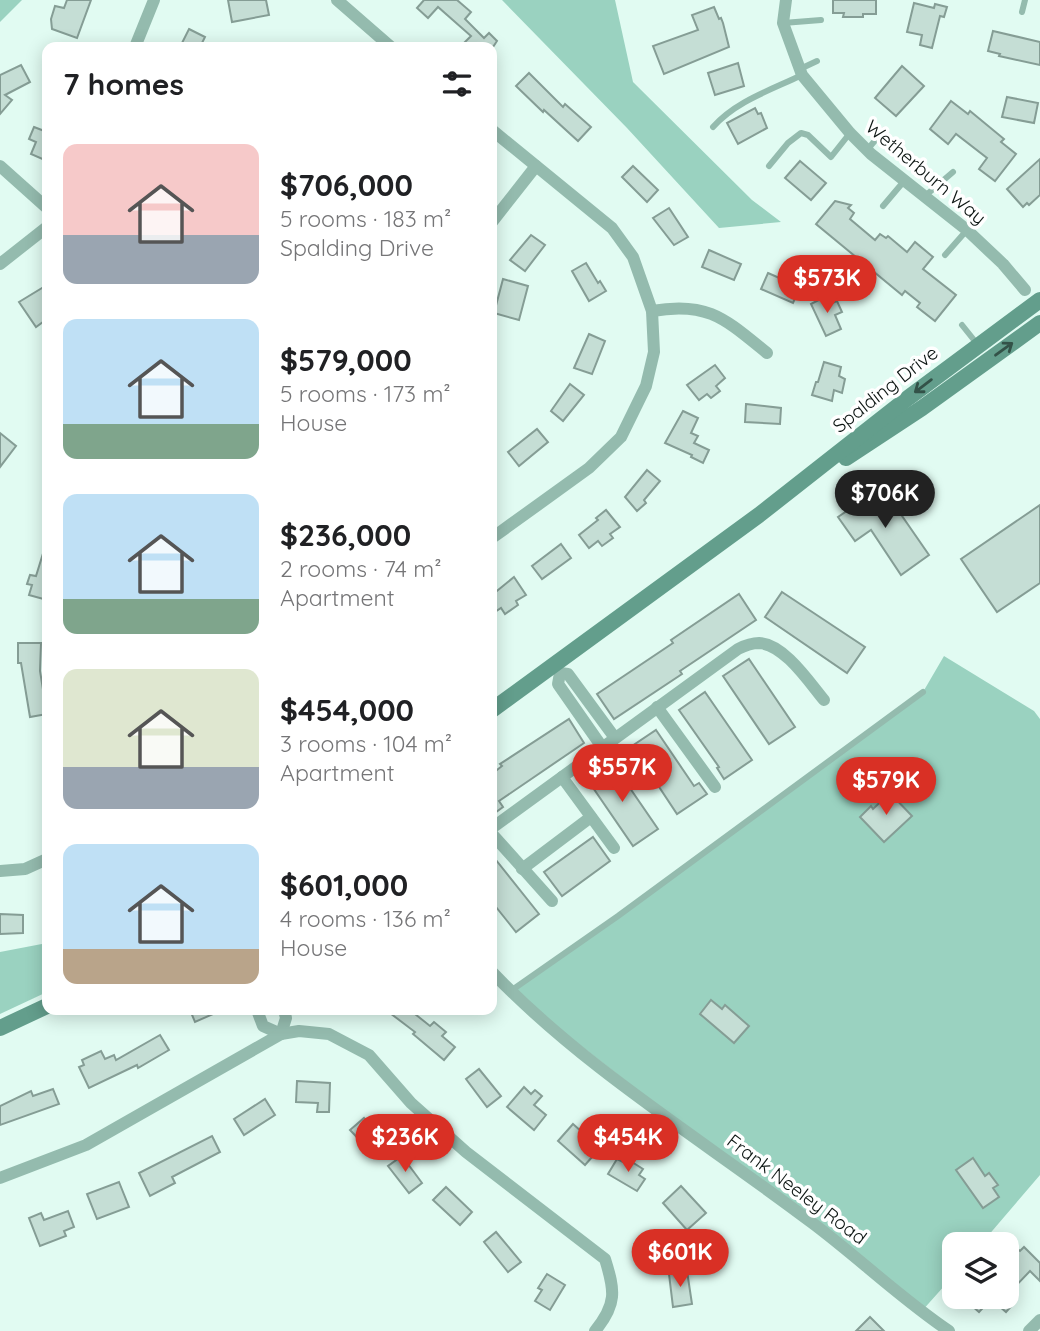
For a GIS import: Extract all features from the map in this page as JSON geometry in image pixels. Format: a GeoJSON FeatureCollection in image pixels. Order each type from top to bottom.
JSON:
{"type":"FeatureCollection","features":[{"type":"Feature","properties":{"kind":"main road","name":"Spalding Drive"},"geometry":{"type":"LineString","coordinates":[[497,707],[556,670],[978,345],[1039,305]]}},
{"type":"Feature","properties":{"kind":"main road","name":"Spalding Drive"},"geometry":{"type":"LineString","coordinates":[[760,515],[922,408],[1040,323]]}},
{"type":"Feature","properties":{"kind":"main road"},"geometry":{"type":"LineString","coordinates":[[0,1028],[42,1008]]}},
{"type":"Feature","properties":{"kind":"street"},"geometry":{"type":"LineString","coordinates":[[137,42],[154,0]]}},
{"type":"Feature","properties":{"kind":"street"},"geometry":{"type":"LineString","coordinates":[[337,0],[385,42]]}},
{"type":"Feature","properties":{"kind":"street","name":"Wetherburn Way"},"geometry":{"type":"LineString","coordinates":[[786,0],[783,23],[801,72],[850,133],[867,150],[967,230],[1003,264],[1025,290]]}},
{"type":"Feature","properties":{"kind":"street"},"geometry":{"type":"LineString","coordinates":[[497,134],[612,228],[633,257],[652,311],[654,352],[646,386],[621,438],[589,468],[497,534]]}},
{"type":"Feature","properties":{"kind":"street"},"geometry":{"type":"LineString","coordinates":[[0,166],[42,204]]}},
{"type":"Feature","properties":{"kind":"street"},"geometry":{"type":"LineString","coordinates":[[497,216],[536,166]]}},
{"type":"Feature","properties":{"kind":"street"},"geometry":{"type":"LineString","coordinates":[[0,264],[42,231]]}},
{"type":"Feature","properties":{"kind":"street"},"geometry":{"type":"LineString","coordinates":[[652,311],[676,307],[700,309],[723,319],[767,353]]}},
{"type":"Feature","properties":{"kind":"street"},"geometry":{"type":"LineString","coordinates":[[497,824],[738,649],[758,643],[771,646],[787,657],[824,700]]}},
{"type":"Feature","properties":{"kind":"street"},"geometry":{"type":"LineString","coordinates":[[603,747],[558,684],[556,670],[568,674],[615,738]]}},
{"type":"Feature","properties":{"kind":"street"},"geometry":{"type":"LineString","coordinates":[[657,707],[715,787]]}},
{"type":"Feature","properties":{"kind":"street"},"geometry":{"type":"LineString","coordinates":[[562,777],[614,848]]}},
{"type":"Feature","properties":{"kind":"street"},"geometry":{"type":"LineString","coordinates":[[522,869],[591,817]]}},
{"type":"Feature","properties":{"kind":"street"},"geometry":{"type":"LineString","coordinates":[[497,840],[552,901]]}},
{"type":"Feature","properties":{"kind":"street"},"geometry":{"type":"LineString","coordinates":[[0,871],[25,869],[42,861]]}},
{"type":"Feature","properties":{"kind":"street","name":"Frank Neeley Road"},"geometry":{"type":"LineString","coordinates":[[497,977],[589,1059],[813,1223],[920,1312],[949,1331]]}},
{"type":"Feature","properties":{"kind":"street"},"geometry":{"type":"LineString","coordinates":[[259,1015],[263,1026],[281,1034]]}},
{"type":"Feature","properties":{"kind":"street"},"geometry":{"type":"LineString","coordinates":[[281,1034],[285,1015]]}},
{"type":"Feature","properties":{"kind":"street"},"geometry":{"type":"LineString","coordinates":[[0,1178],[86,1145],[281,1034],[299,1031],[330,1034],[369,1055],[411,1103],[466,1152],[606,1259],[614,1286],[612,1301],[608,1316],[595,1331]]}},
{"type":"Feature","properties":{"kind":"street"},"geometry":{"type":"LineString","coordinates":[[1029,1331],[1040,1320]]}},
{"type":"Feature","properties":{"kind":"lane"},"geometry":{"type":"LineString","coordinates":[[1022,12],[1025,0]]}},
{"type":"Feature","properties":{"kind":"lane"},"geometry":{"type":"LineString","coordinates":[[783,23],[821,20]]}},
{"type":"Feature","properties":{"kind":"lane"},"geometry":{"type":"LineString","coordinates":[[712,127],[742,103],[817,61]]}},
{"type":"Feature","properties":{"kind":"lane"},"geometry":{"type":"LineString","coordinates":[[867,150],[884,130]]}},
{"type":"Feature","properties":{"kind":"lane"},"geometry":{"type":"LineString","coordinates":[[769,166],[788,143],[801,133],[808,135],[831,156],[850,133]]}},
{"type":"Feature","properties":{"kind":"lane"},"geometry":{"type":"LineString","coordinates":[[925,196],[953,172]]}},
{"type":"Feature","properties":{"kind":"lane"},"geometry":{"type":"LineString","coordinates":[[883,206],[905,180]]}},
{"type":"Feature","properties":{"kind":"lane"},"geometry":{"type":"LineString","coordinates":[[945,255],[967,230]]}},
{"type":"Feature","properties":{"kind":"lane"},"geometry":{"type":"LineString","coordinates":[[1025,290],[1039,305]]}},
{"type":"Feature","properties":{"kind":"lane"},"geometry":{"type":"LineString","coordinates":[[962,326],[978,345]]}},
{"type":"Feature","properties":{"kind":"lane"},"geometry":{"type":"LineString","coordinates":[[510,991],[618,916],[923,692]]}},
{"type":"Feature","properties":{"kind":"green space"},"geometry":{"type":"Polygon","coordinates":[[[0,0],[22,0],[0,22],[0,0]]]}},
{"type":"Feature","properties":{"kind":"green space"},"geometry":{"type":"Polygon","coordinates":[[[502,0],[615,0],[633,82],[752,200],[781,222],[719,228],[627,128],[502,0]]]}},
{"type":"Feature","properties":{"kind":"green space"},"geometry":{"type":"Polygon","coordinates":[[[944,656],[1034,711],[1040,719],[1040,1175],[991,1232],[942,1232],[942,1288],[921,1312],[511,991],[923,692],[944,656]]]}},
{"type":"Feature","properties":{"kind":"green space"},"geometry":{"type":"Polygon","coordinates":[[[42,944],[42,994],[0,1014],[0,952],[42,944]]]}},
{"type":"Feature","properties":{"kind":"building"},"geometry":{"type":"Polygon","coordinates":[[[67,0],[91,0],[77,38],[52,29],[51,19],[55,6],[64,8],[67,0]]]}},
{"type":"Feature","properties":{"kind":"building"},"geometry":{"type":"Polygon","coordinates":[[[228,0],[266,0],[269,15],[232,22],[228,0]]]}},
{"type":"Feature","properties":{"kind":"building"},"geometry":{"type":"Polygon","coordinates":[[[424,0],[457,0],[471,12],[465,19],[484,38],[489,33],[497,41],[465,42],[471,36],[438,7],[428,18],[417,8],[424,0]]]}},
{"type":"Feature","properties":{"kind":"building"},"geometry":{"type":"Polygon","coordinates":[[[833,0],[876,0],[876,14],[843,17],[844,13],[833,13],[833,0]]]}},
{"type":"Feature","properties":{"kind":"building"},"geometry":{"type":"Polygon","coordinates":[[[914,3],[934,8],[935,4],[947,7],[944,17],[940,16],[932,48],[920,45],[922,35],[907,32],[914,3]]]}},
{"type":"Feature","properties":{"kind":"building"},"geometry":{"type":"Polygon","coordinates":[[[714,7],[723,23],[729,47],[664,74],[653,46],[698,30],[692,15],[714,7]]]}},
{"type":"Feature","properties":{"kind":"building"},"geometry":{"type":"Polygon","coordinates":[[[189,29],[205,37],[202,42],[182,42],[189,29]]]}},
{"type":"Feature","properties":{"kind":"building"},"geometry":{"type":"Polygon","coordinates":[[[993,31],[1040,42],[1040,65],[988,51],[993,31]]]}},
{"type":"Feature","properties":{"kind":"building"},"geometry":{"type":"Polygon","coordinates":[[[738,63],[744,86],[715,95],[708,73],[738,63]]]}},
{"type":"Feature","properties":{"kind":"building"},"geometry":{"type":"Polygon","coordinates":[[[21,65],[30,82],[5,95],[12,100],[0,114],[0,75],[21,65]]]}},
{"type":"Feature","properties":{"kind":"building"},"geometry":{"type":"Polygon","coordinates":[[[902,66],[924,86],[896,116],[875,98],[902,66]]]}},
{"type":"Feature","properties":{"kind":"building"},"geometry":{"type":"Polygon","coordinates":[[[529,73],[563,107],[565,104],[591,127],[578,141],[516,86],[529,73]]]}},
{"type":"Feature","properties":{"kind":"building"},"geometry":{"type":"Polygon","coordinates":[[[1007,97],[1038,103],[1034,123],[1002,117],[1007,97]]]}},
{"type":"Feature","properties":{"kind":"building"},"geometry":{"type":"Polygon","coordinates":[[[951,101],[968,114],[970,111],[1004,139],[1001,142],[1016,154],[995,181],[979,169],[987,158],[956,134],[948,144],[930,129],[951,101]]]}},
{"type":"Feature","properties":{"kind":"building"},"geometry":{"type":"Polygon","coordinates":[[[755,108],[758,114],[761,113],[767,128],[738,144],[727,123],[755,108]]]}},
{"type":"Feature","properties":{"kind":"building"},"geometry":{"type":"Polygon","coordinates":[[[34,127],[42,130],[42,159],[31,154],[36,142],[29,139],[34,127]]]}},
{"type":"Feature","properties":{"kind":"building"},"geometry":{"type":"Polygon","coordinates":[[[1040,159],[1040,195],[1023,207],[1007,189],[1040,159]]]}},
{"type":"Feature","properties":{"kind":"building"},"geometry":{"type":"Polygon","coordinates":[[[800,161],[826,183],[811,200],[785,178],[800,161]]]}},
{"type":"Feature","properties":{"kind":"building"},"geometry":{"type":"Polygon","coordinates":[[[633,166],[658,190],[647,202],[622,177],[633,166]]]}},
{"type":"Feature","properties":{"kind":"building"},"geometry":{"type":"Polygon","coordinates":[[[835,201],[851,205],[848,208],[854,213],[850,219],[875,240],[880,234],[886,238],[888,236],[907,252],[915,242],[933,257],[923,269],[956,295],[935,321],[917,307],[920,303],[905,291],[902,295],[816,224],[835,201]]]}},
{"type":"Feature","properties":{"kind":"building"},"geometry":{"type":"Polygon","coordinates":[[[669,208],[688,237],[674,245],[653,218],[669,208]]]}},
{"type":"Feature","properties":{"kind":"building"},"geometry":{"type":"Polygon","coordinates":[[[531,235],[545,245],[525,271],[510,260],[531,235]]]}},
{"type":"Feature","properties":{"kind":"building"},"geometry":{"type":"Polygon","coordinates":[[[709,250],[741,264],[734,280],[702,267],[709,250]]]}},
{"type":"Feature","properties":{"kind":"building"},"geometry":{"type":"Polygon","coordinates":[[[586,263],[606,291],[589,301],[572,271],[586,263]]]}},
{"type":"Feature","properties":{"kind":"building"},"geometry":{"type":"Polygon","coordinates":[[[768,273],[800,287],[793,303],[761,289],[768,273]]]}},
{"type":"Feature","properties":{"kind":"building"},"geometry":{"type":"Polygon","coordinates":[[[503,279],[528,286],[519,320],[497,314],[503,279]]]}},
{"type":"Feature","properties":{"kind":"building"},"geometry":{"type":"Polygon","coordinates":[[[42,288],[42,323],[36,327],[19,302],[42,288]]]}},
{"type":"Feature","properties":{"kind":"building"},"geometry":{"type":"Polygon","coordinates":[[[826,296],[830,304],[837,301],[842,312],[835,315],[841,329],[826,336],[811,304],[826,296]]]}},
{"type":"Feature","properties":{"kind":"building"},"geometry":{"type":"Polygon","coordinates":[[[589,334],[605,341],[592,374],[574,368],[589,334]]]}},
{"type":"Feature","properties":{"kind":"building"},"geometry":{"type":"Polygon","coordinates":[[[824,362],[841,367],[839,376],[845,379],[842,393],[834,390],[832,401],[812,395],[824,362]]]}},
{"type":"Feature","properties":{"kind":"building"},"geometry":{"type":"Polygon","coordinates":[[[715,365],[725,378],[716,386],[720,391],[711,398],[707,394],[699,400],[687,385],[715,365]]]}},
{"type":"Feature","properties":{"kind":"building"},"geometry":{"type":"Polygon","coordinates":[[[570,384],[584,395],[563,421],[551,411],[570,384]]]}},
{"type":"Feature","properties":{"kind":"building"},"geometry":{"type":"Polygon","coordinates":[[[746,404],[781,408],[780,424],[745,422],[746,404]]]}},
{"type":"Feature","properties":{"kind":"building"},"geometry":{"type":"Polygon","coordinates":[[[683,411],[698,418],[691,433],[698,436],[694,443],[709,450],[703,463],[665,443],[683,411]]]}},
{"type":"Feature","properties":{"kind":"building"},"geometry":{"type":"Polygon","coordinates":[[[537,429],[548,442],[519,466],[508,452],[537,429]]]}},
{"type":"Feature","properties":{"kind":"building"},"geometry":{"type":"Polygon","coordinates":[[[0,433],[16,446],[0,467],[0,433]]]}},
{"type":"Feature","properties":{"kind":"building"},"geometry":{"type":"Polygon","coordinates":[[[647,470],[660,481],[644,500],[646,503],[637,511],[625,497],[647,470]]]}},
{"type":"Feature","properties":{"kind":"building"},"geometry":{"type":"Polygon","coordinates":[[[882,487],[929,555],[901,575],[871,530],[855,541],[838,517],[882,487]]]}},
{"type":"Feature","properties":{"kind":"building"},"geometry":{"type":"Polygon","coordinates":[[[1040,505],[1040,583],[997,612],[961,559],[1040,505]]]}},
{"type":"Feature","properties":{"kind":"building"},"geometry":{"type":"Polygon","coordinates":[[[606,510],[620,527],[610,534],[613,538],[602,546],[598,541],[589,548],[579,535],[606,510]]]}},
{"type":"Feature","properties":{"kind":"building"},"geometry":{"type":"Polygon","coordinates":[[[561,544],[571,558],[542,579],[532,566],[561,544]]]}},
{"type":"Feature","properties":{"kind":"building"},"geometry":{"type":"Polygon","coordinates":[[[42,557],[42,599],[29,595],[32,585],[27,584],[30,575],[36,576],[42,557]]]}},
{"type":"Feature","properties":{"kind":"building"},"geometry":{"type":"Polygon","coordinates":[[[514,577],[526,595],[516,601],[518,605],[505,614],[501,608],[497,611],[497,591],[514,577]]]}},
{"type":"Feature","properties":{"kind":"building"},"geometry":{"type":"Polygon","coordinates":[[[782,592],[865,647],[847,673],[765,617],[782,592]]]}},
{"type":"Feature","properties":{"kind":"building"},"geometry":{"type":"Polygon","coordinates":[[[739,594],[756,620],[614,719],[597,694],[739,594]]]}},
{"type":"Feature","properties":{"kind":"building"},"geometry":{"type":"Polygon","coordinates":[[[18,643],[41,643],[42,715],[30,717],[21,663],[18,663],[18,643]]]}},
{"type":"Feature","properties":{"kind":"building"},"geometry":{"type":"Polygon","coordinates":[[[749,659],[795,727],[769,744],[723,676],[749,659]]]}},
{"type":"Feature","properties":{"kind":"building"},"geometry":{"type":"Polygon","coordinates":[[[705,692],[752,760],[724,779],[717,768],[719,767],[679,710],[705,692]]]}},
{"type":"Feature","properties":{"kind":"building"},"geometry":{"type":"Polygon","coordinates":[[[569,719],[584,743],[499,801],[503,807],[497,811],[497,770],[502,766],[500,764],[569,719]]]}},
{"type":"Feature","properties":{"kind":"building"},"geometry":{"type":"Polygon","coordinates":[[[656,730],[694,786],[699,783],[707,794],[677,814],[632,746],[656,730]]]}},
{"type":"Feature","properties":{"kind":"building"},"geometry":{"type":"Polygon","coordinates":[[[612,762],[658,829],[633,846],[587,779],[612,762]]]}},
{"type":"Feature","properties":{"kind":"building"},"geometry":{"type":"Polygon","coordinates":[[[890,793],[912,816],[884,842],[860,817],[890,793]]]}},
{"type":"Feature","properties":{"kind":"building"},"geometry":{"type":"Polygon","coordinates":[[[593,837],[610,861],[562,896],[544,872],[593,837]]]}},
{"type":"Feature","properties":{"kind":"building"},"geometry":{"type":"Polygon","coordinates":[[[497,861],[539,914],[516,932],[497,908],[497,861]]]}},
{"type":"Feature","properties":{"kind":"building"},"geometry":{"type":"Polygon","coordinates":[[[0,914],[23,915],[23,933],[0,934],[0,914]]]}},
{"type":"Feature","properties":{"kind":"building"},"geometry":{"type":"Polygon","coordinates":[[[711,1000],[722,1009],[725,1005],[749,1026],[734,1043],[700,1014],[711,1000]]]}},
{"type":"Feature","properties":{"kind":"building"},"geometry":{"type":"Polygon","coordinates":[[[192,1015],[211,1015],[195,1022],[192,1015]]]}},
{"type":"Feature","properties":{"kind":"building"},"geometry":{"type":"Polygon","coordinates":[[[393,1015],[416,1015],[430,1026],[434,1022],[446,1032],[442,1036],[455,1047],[444,1060],[413,1034],[415,1032],[393,1015]]]}},
{"type":"Feature","properties":{"kind":"building"},"geometry":{"type":"Polygon","coordinates":[[[160,1035],[169,1050],[138,1068],[137,1065],[89,1088],[79,1067],[84,1065],[82,1060],[101,1051],[105,1059],[114,1055],[116,1060],[160,1035]]]}},
{"type":"Feature","properties":{"kind":"building"},"geometry":{"type":"Polygon","coordinates":[[[479,1069],[501,1096],[487,1107],[466,1079],[479,1069]]]}},
{"type":"Feature","properties":{"kind":"building"},"geometry":{"type":"Polygon","coordinates":[[[297,1081],[330,1083],[329,1112],[317,1112],[318,1103],[296,1102],[297,1081]]]}},
{"type":"Feature","properties":{"kind":"building"},"geometry":{"type":"Polygon","coordinates":[[[524,1087],[531,1094],[535,1090],[542,1096],[534,1105],[546,1115],[534,1130],[507,1107],[524,1087]]]}},
{"type":"Feature","properties":{"kind":"building"},"geometry":{"type":"Polygon","coordinates":[[[53,1089],[59,1104],[0,1125],[0,1106],[31,1091],[33,1096],[53,1089]]]}},
{"type":"Feature","properties":{"kind":"building"},"geometry":{"type":"Polygon","coordinates":[[[265,1099],[275,1115],[244,1135],[234,1119],[265,1099]]]}},
{"type":"Feature","properties":{"kind":"building"},"geometry":{"type":"Polygon","coordinates":[[[364,1118],[388,1144],[375,1156],[350,1130],[364,1118]]]}},
{"type":"Feature","properties":{"kind":"building"},"geometry":{"type":"Polygon","coordinates":[[[573,1124],[600,1148],[585,1165],[558,1141],[573,1124]]]}},
{"type":"Feature","properties":{"kind":"building"},"geometry":{"type":"Polygon","coordinates":[[[212,1136],[220,1152],[172,1177],[175,1183],[150,1196],[139,1173],[212,1136]]]}},
{"type":"Feature","properties":{"kind":"building"},"geometry":{"type":"Polygon","coordinates":[[[402,1156],[422,1183],[409,1193],[388,1166],[402,1156]]]}},
{"type":"Feature","properties":{"kind":"building"},"geometry":{"type":"Polygon","coordinates":[[[973,1158],[985,1176],[989,1173],[998,1185],[993,1188],[999,1197],[983,1208],[956,1170],[973,1158]]]}},
{"type":"Feature","properties":{"kind":"building"},"geometry":{"type":"Polygon","coordinates":[[[617,1159],[625,1163],[627,1159],[643,1169],[639,1175],[645,1179],[637,1191],[608,1174],[617,1159]]]}},
{"type":"Feature","properties":{"kind":"building"},"geometry":{"type":"Polygon","coordinates":[[[119,1182],[129,1207],[97,1219],[87,1194],[119,1182]]]}},
{"type":"Feature","properties":{"kind":"building"},"geometry":{"type":"Polygon","coordinates":[[[681,1186],[706,1213],[687,1230],[663,1203],[681,1186]]]}},
{"type":"Feature","properties":{"kind":"building"},"geometry":{"type":"Polygon","coordinates":[[[446,1187],[472,1212],[460,1225],[433,1200],[446,1187]]]}},
{"type":"Feature","properties":{"kind":"building"},"geometry":{"type":"Polygon","coordinates":[[[68,1211],[74,1227],[64,1231],[66,1236],[40,1246],[29,1218],[41,1213],[44,1220],[68,1211]]]}},
{"type":"Feature","properties":{"kind":"building"},"geometry":{"type":"Polygon","coordinates":[[[496,1232],[521,1262],[508,1272],[484,1242],[496,1232]]]}},
{"type":"Feature","properties":{"kind":"building"},"geometry":{"type":"Polygon","coordinates":[[[1024,1247],[1040,1263],[1040,1281],[1030,1271],[1019,1282],[1019,1250],[1024,1247]]]}},
{"type":"Feature","properties":{"kind":"building"},"geometry":{"type":"Polygon","coordinates":[[[687,1271],[692,1304],[673,1307],[669,1274],[687,1271]]]}},
{"type":"Feature","properties":{"kind":"building"},"geometry":{"type":"Polygon","coordinates":[[[547,1274],[565,1285],[550,1310],[535,1301],[542,1290],[538,1288],[547,1274]]]}},
{"type":"Feature","properties":{"kind":"building"},"geometry":{"type":"Polygon","coordinates":[[[870,1317],[884,1331],[856,1331],[870,1317]]]}}]}
